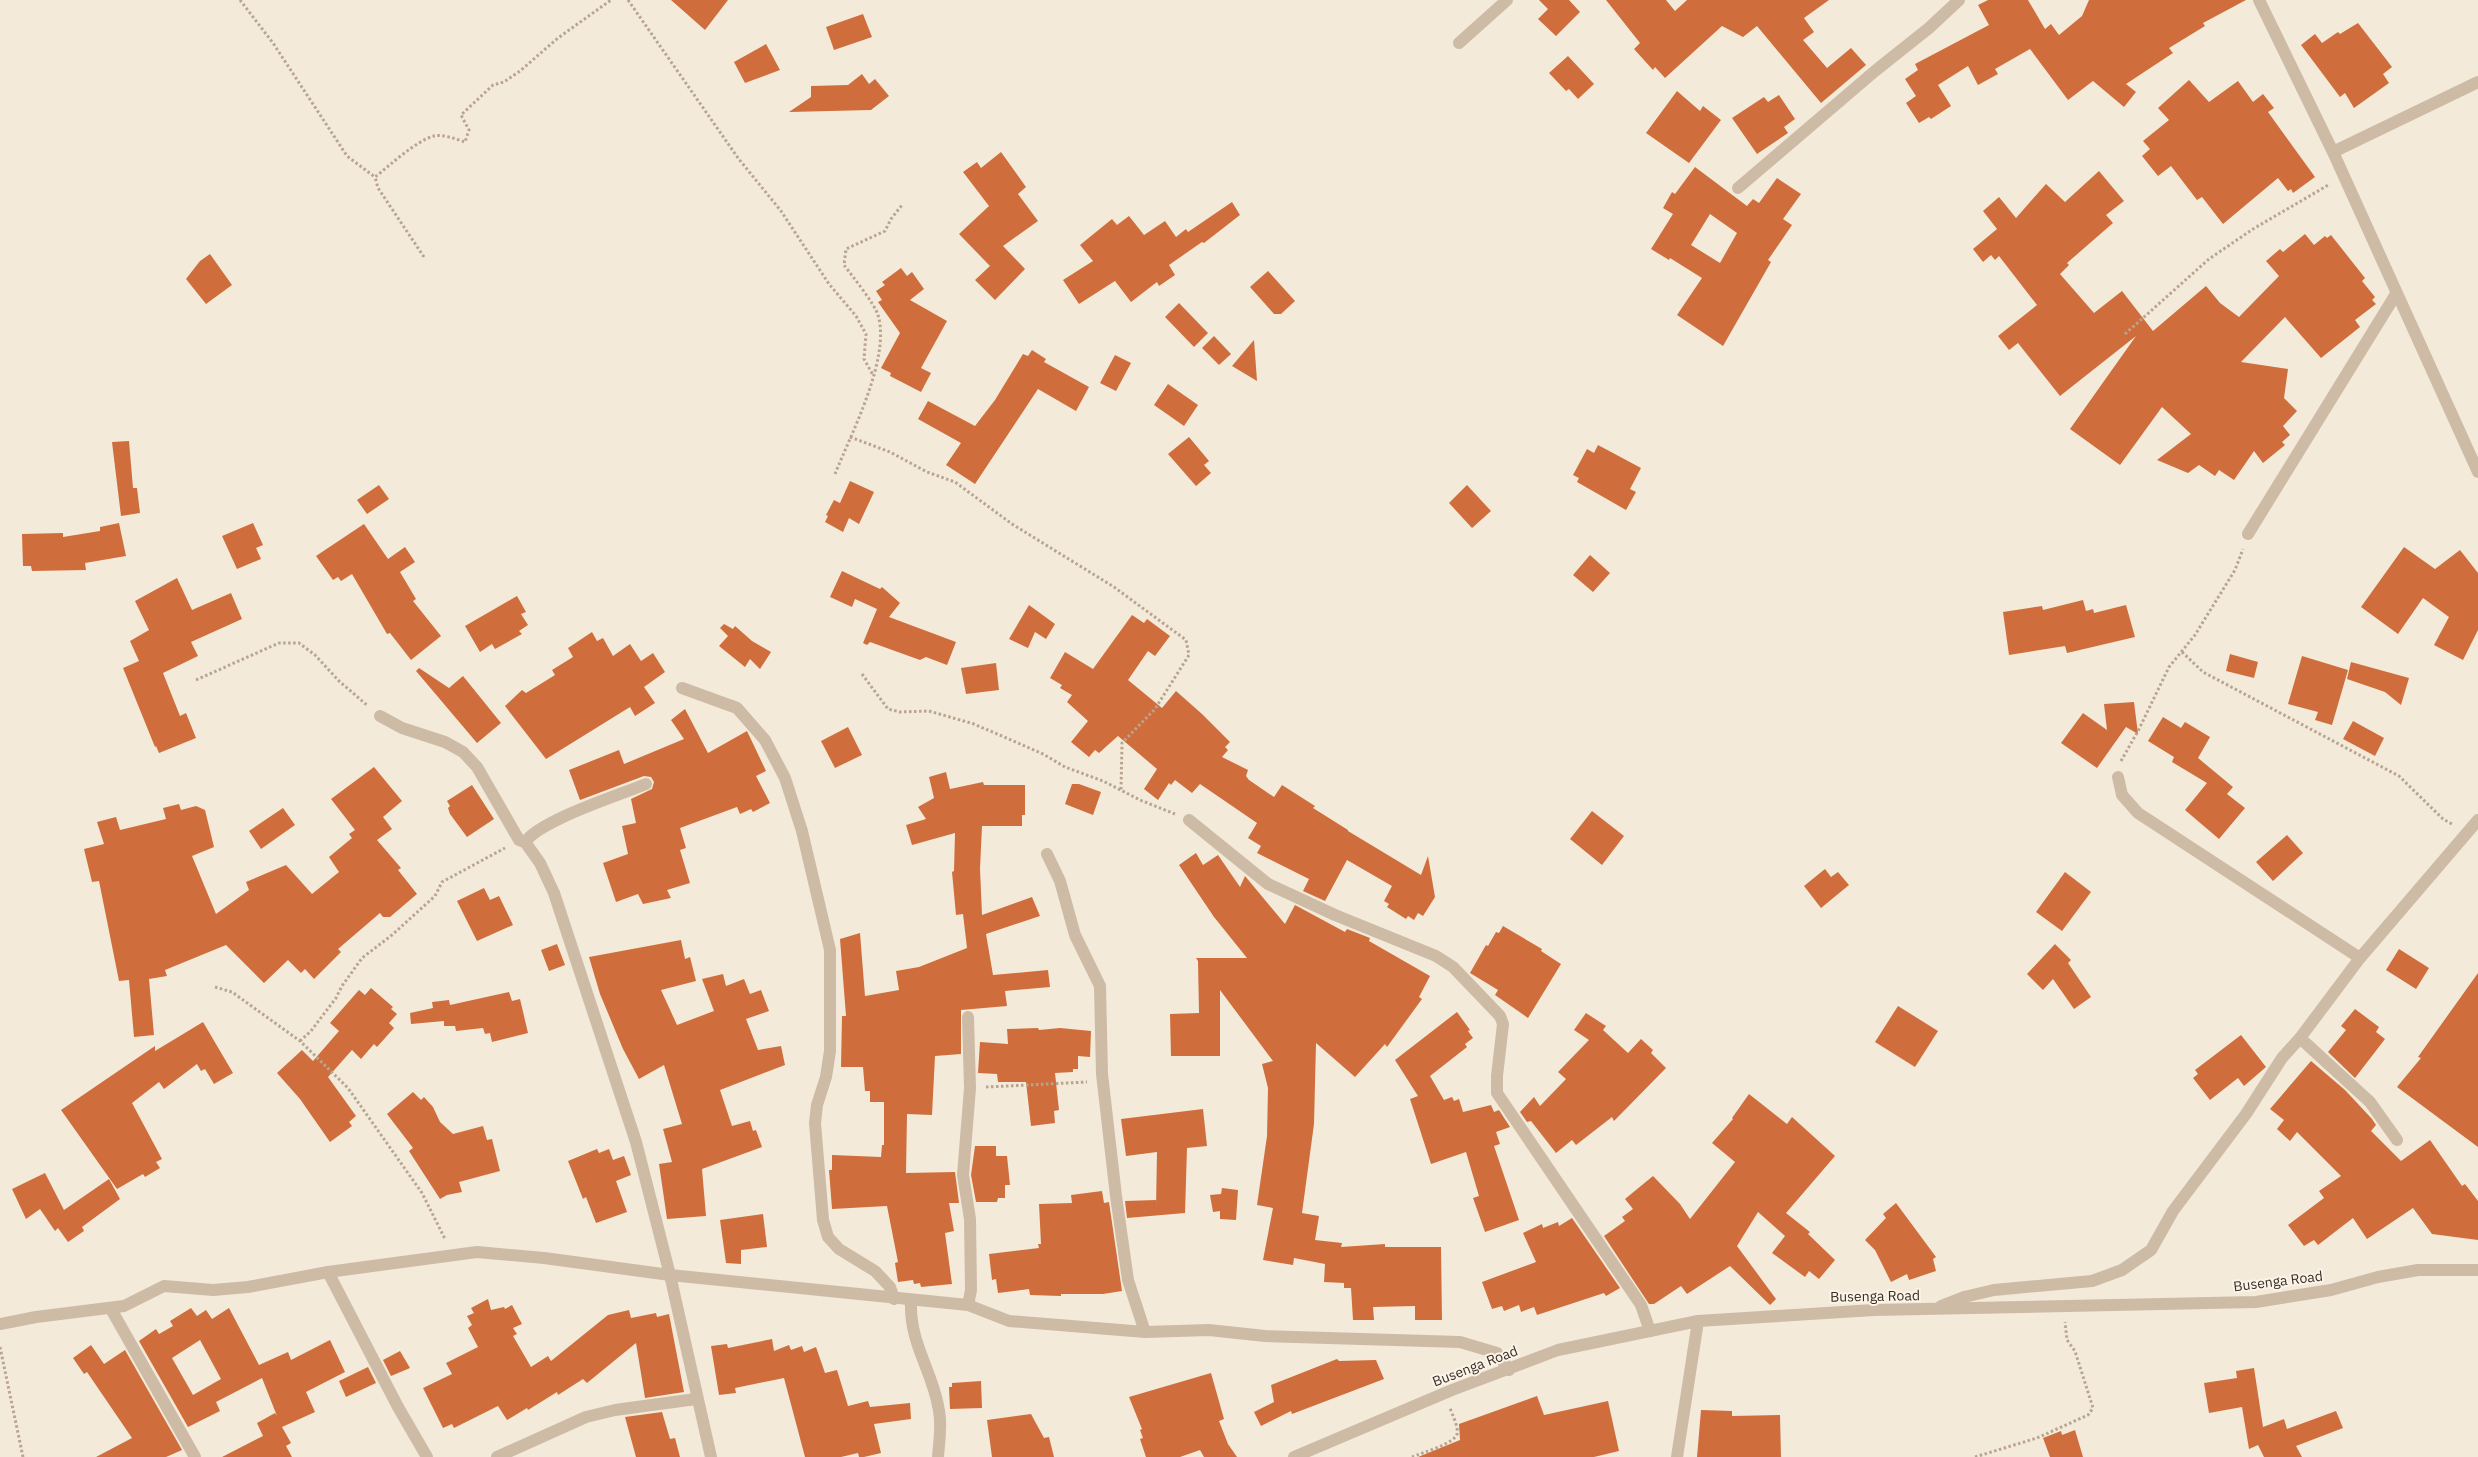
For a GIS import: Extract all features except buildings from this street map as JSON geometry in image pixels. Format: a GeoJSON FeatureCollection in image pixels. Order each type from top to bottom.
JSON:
{"type":"FeatureCollection","features":[{"type":"Feature","properties":{"kind":"street"},"geometry":{"type":"LineString","coordinates":[[1460,43],[1507,0]]}},
{"type":"Feature","properties":{"kind":"street"},"geometry":{"type":"LineString","coordinates":[[1738,188],[1875,71],[1929,28],[1959,0]]}},
{"type":"Feature","properties":{"kind":"street"},"geometry":{"type":"LineString","coordinates":[[2259,0],[2333,152],[2478,472]]}},
{"type":"Feature","properties":{"kind":"street"},"geometry":{"type":"LineString","coordinates":[[2333,152],[2478,82]]}},
{"type":"Feature","properties":{"kind":"street"},"geometry":{"type":"LineString","coordinates":[[2248,534],[2396,294]]}},
{"type":"Feature","properties":{"kind":"street"},"geometry":{"type":"LineString","coordinates":[[682,688],[738,708],[765,740],[785,778],[802,831],[830,950],[830,1051],[826,1077],[817,1105],[815,1123],[823,1220],[828,1237],[839,1250],[875,1271],[890,1287],[894,1299]]}},
{"type":"Feature","properties":{"kind":"street"},"geometry":{"type":"LineString","coordinates":[[380,716],[402,728],[445,742],[463,752],[486,781],[522,841],[540,863],[554,893],[600,1026],[636,1142],[670,1275],[696,1399],[711,1457]]}},
{"type":"Feature","properties":{"kind":"street"},"geometry":{"type":"LineString","coordinates":[[2118,777],[2122,795],[2138,813],[2360,958]]}},
{"type":"Feature","properties":{"kind":"street"},"geometry":{"type":"LineString","coordinates":[[522,841],[548,824],[646,784]]}},
{"type":"Feature","properties":{"kind":"street"},"geometry":{"type":"LineString","coordinates":[[1189,820],[1268,884],[1335,915],[1436,956],[1453,967],[1500,1016],[1503,1024],[1497,1093],[1641,1305],[1650,1331]]}},
{"type":"Feature","properties":{"kind":"street"},"geometry":{"type":"LineString","coordinates":[[1931,1309],[1964,1297],[1994,1290],[2092,1281],[2122,1270],[2150,1250],[2173,1211],[2246,1114],[2282,1058],[2300,1038],[2360,958],[2466,831],[2478,820]]}},
{"type":"Feature","properties":{"kind":"street"},"geometry":{"type":"LineString","coordinates":[[1047,854],[1060,881],[1075,935],[1100,986],[1103,1081],[1128,1280],[1145,1332]]}},
{"type":"Feature","properties":{"kind":"street"},"geometry":{"type":"LineString","coordinates":[[968,1017],[970,1088],[963,1175],[970,1219],[971,1290],[968,1305]]}},
{"type":"Feature","properties":{"kind":"street"},"geometry":{"type":"LineString","coordinates":[[2300,1038],[2370,1102],[2397,1140]]}},
{"type":"Feature","properties":{"kind":"street"},"geometry":{"type":"LineString","coordinates":[[0,1324],[36,1317],[124,1306],[164,1286],[213,1290],[239,1288],[282,1283],[328,1272],[477,1252],[544,1258],[670,1275],[968,1305],[1009,1321],[1145,1332],[1209,1330],[1265,1336],[1460,1342],[1497,1353],[1509,1370]]}},
{"type":"Feature","properties":{"kind":"street","name":"Busenga Road"},"geometry":{"type":"LineString","coordinates":[[1294,1457],[1446,1393],[1558,1350],[1698,1321],[1816,1312],[2256,1302],[2331,1290],[2378,1276],[2418,1270],[2478,1270]]}},
{"type":"Feature","properties":{"kind":"street"},"geometry":{"type":"LineString","coordinates":[[328,1272],[426,1457]]}},
{"type":"Feature","properties":{"kind":"street"},"geometry":{"type":"LineString","coordinates":[[911,1300],[912,1332],[939,1411],[938,1457]]}},
{"type":"Feature","properties":{"kind":"street"},"geometry":{"type":"LineString","coordinates":[[111,1309],[195,1457]]}},
{"type":"Feature","properties":{"kind":"street"},"geometry":{"type":"LineString","coordinates":[[1677,1457],[1698,1321]]}},
{"type":"Feature","properties":{"kind":"street"},"geometry":{"type":"LineString","coordinates":[[497,1457],[586,1417],[615,1410],[696,1399]]}},
{"type":"Feature","properties":{"kind":"path"},"geometry":{"type":"LineString","coordinates":[[240,0],[272,43],[347,156],[375,177],[378,188],[424,257]]}},
{"type":"Feature","properties":{"kind":"path"},"geometry":{"type":"LineString","coordinates":[[375,177],[408,150],[434,136],[453,138],[465,142],[469,130],[461,115],[477,98],[493,86],[504,82],[520,71],[558,38],[611,0]]}},
{"type":"Feature","properties":{"kind":"path"},"geometry":{"type":"LineString","coordinates":[[628,0],[738,158],[781,211],[829,284],[856,316],[866,334],[864,359],[873,375]]}},
{"type":"Feature","properties":{"kind":"path"},"geometry":{"type":"LineString","coordinates":[[2126,334],[2208,258],[2261,224],[2344,177]]}},
{"type":"Feature","properties":{"kind":"path"},"geometry":{"type":"LineString","coordinates":[[834,474],[860,416],[873,375],[882,334],[878,313],[844,265],[846,249],[885,231],[891,218],[902,205]]}},
{"type":"Feature","properties":{"kind":"path"},"geometry":{"type":"LineString","coordinates":[[850,437],[890,452],[927,472],[955,482],[1012,524],[1114,587],[1186,640],[1189,655],[1179,672],[1155,709],[1122,744],[1121,790]]}},
{"type":"Feature","properties":{"kind":"path"},"geometry":{"type":"LineString","coordinates":[[2118,777],[2121,760],[2138,732],[2168,666],[2195,635],[2235,570],[2248,534]]}},
{"type":"Feature","properties":{"kind":"path"},"geometry":{"type":"LineString","coordinates":[[196,680],[279,643],[299,643],[315,654],[339,681],[380,716]]}},
{"type":"Feature","properties":{"kind":"path"},"geometry":{"type":"LineString","coordinates":[[2182,652],[2203,672],[2399,776],[2443,819],[2466,831]]}},
{"type":"Feature","properties":{"kind":"path"},"geometry":{"type":"LineString","coordinates":[[862,674],[888,709],[900,712],[929,711],[974,724],[1043,754],[1064,767],[1103,781],[1189,820]]}},
{"type":"Feature","properties":{"kind":"path"},"geometry":{"type":"LineString","coordinates":[[300,1041],[311,1032],[326,1012],[362,958],[392,935],[435,896],[442,882],[522,841]]}},
{"type":"Feature","properties":{"kind":"path"},"geometry":{"type":"LineString","coordinates":[[215,987],[232,992],[300,1041],[348,1088],[422,1193],[452,1256]]}},
{"type":"Feature","properties":{"kind":"path"},"geometry":{"type":"LineString","coordinates":[[970,1088],[1103,1081]]}},
{"type":"Feature","properties":{"kind":"path"},"geometry":{"type":"LineString","coordinates":[[1975,1457],[2038,1438],[2088,1415],[2094,1408],[2075,1351],[2067,1340],[2062,1307]]}},
{"type":"Feature","properties":{"kind":"path"},"geometry":{"type":"LineString","coordinates":[[0,1347],[23,1457]]}},
{"type":"Feature","properties":{"kind":"path"},"geometry":{"type":"LineString","coordinates":[[1412,1457],[1451,1442],[1457,1436],[1458,1432],[1446,1393]]}}]}
